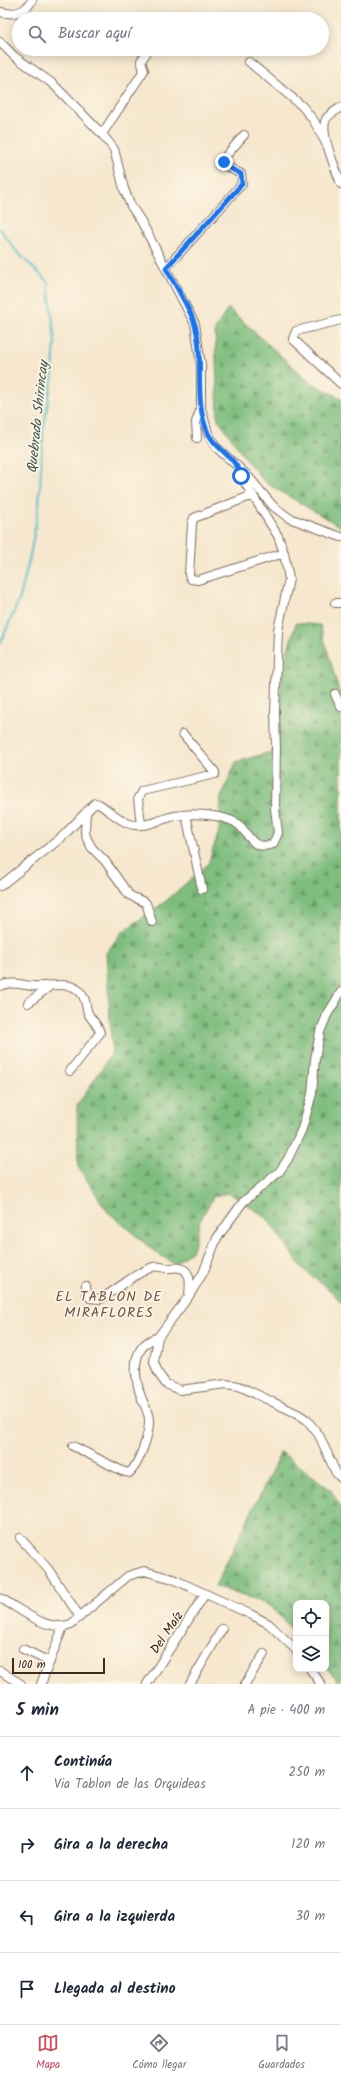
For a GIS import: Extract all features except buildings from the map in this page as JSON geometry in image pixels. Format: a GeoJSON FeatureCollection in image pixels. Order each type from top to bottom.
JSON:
{"type":"FeatureCollection","features":[{"type":"Feature","properties":{"kind":"street"},"geometry":{"type":"LineString","coordinates":[[22,12],[27,10],[32,0]]}},
{"type":"Feature","properties":{"kind":"street"},"geometry":{"type":"LineString","coordinates":[[0,12],[12,13]]}},
{"type":"Feature","properties":{"kind":"street"},"geometry":{"type":"LineString","coordinates":[[0,42],[12,54]]}},
{"type":"Feature","properties":{"kind":"street"},"geometry":{"type":"LineString","coordinates":[[14,56],[53,84],[102,134],[114,149],[124,188],[131,206],[166,268],[195,324],[201,365],[201,408],[208,433],[216,447],[239,468],[273,506],[289,518],[341,537]]}},
{"type":"Feature","properties":{"kind":"street"},"geometry":{"type":"LineString","coordinates":[[102,134],[143,72],[144,70],[141,61],[144,56]]}},
{"type":"Feature","properties":{"kind":"street"},"geometry":{"type":"LineString","coordinates":[[249,62],[302,106],[314,121],[328,147],[341,184]]}},
{"type":"Feature","properties":{"kind":"street"},"geometry":{"type":"LineString","coordinates":[[328,147],[324,125],[327,117],[341,107]]}},
{"type":"Feature","properties":{"kind":"street"},"geometry":{"type":"LineString","coordinates":[[166,268],[242,184],[241,174],[226,166],[224,158],[244,135]]}},
{"type":"Feature","properties":{"kind":"street"},"geometry":{"type":"LineString","coordinates":[[341,320],[296,331],[293,335],[294,339],[301,347],[341,384]]}},
{"type":"Feature","properties":{"kind":"street"},"geometry":{"type":"LineString","coordinates":[[197,438],[196,422],[201,408]]}},
{"type":"Feature","properties":{"kind":"street"},"geometry":{"type":"LineString","coordinates":[[0,886],[62,836],[95,804],[99,804],[128,823],[141,825],[186,815],[227,819],[234,821],[254,844],[259,847],[265,847],[273,844],[276,840],[278,833],[275,808],[275,713],[278,630],[289,579],[284,553],[275,532],[241,476],[239,468]]}},
{"type":"Feature","properties":{"kind":"street"},"geometry":{"type":"LineString","coordinates":[[253,495],[194,518],[192,523],[189,575],[192,579],[198,580],[284,553]]}},
{"type":"Feature","properties":{"kind":"street"},"geometry":{"type":"LineString","coordinates":[[335,694],[341,708]]}},
{"type":"Feature","properties":{"kind":"street"},"geometry":{"type":"LineString","coordinates":[[141,825],[138,798],[142,791],[215,774],[215,772],[183,734]]}},
{"type":"Feature","properties":{"kind":"street"},"geometry":{"type":"LineString","coordinates":[[86,812],[86,840],[129,895],[146,903],[152,922]]}},
{"type":"Feature","properties":{"kind":"street"},"geometry":{"type":"LineString","coordinates":[[186,815],[202,889]]}},
{"type":"Feature","properties":{"kind":"street"},"geometry":{"type":"LineString","coordinates":[[0,986],[10,983],[50,986],[67,984],[76,989],[83,997],[88,1013],[100,1029],[100,1034],[70,1071]]}},
{"type":"Feature","properties":{"kind":"street"},"geometry":{"type":"LineString","coordinates":[[28,1003],[50,986]]}},
{"type":"Feature","properties":{"kind":"street"},"geometry":{"type":"LineString","coordinates":[[341,992],[331,1008],[320,1032],[315,1059],[312,1094],[297,1141],[279,1172],[242,1202],[217,1238],[203,1273],[189,1296],[158,1337],[154,1362],[158,1374],[166,1384],[180,1390],[226,1384],[239,1386],[298,1414],[307,1420],[319,1434],[336,1473],[341,1478]]}},
{"type":"Feature","properties":{"kind":"street"},"geometry":{"type":"LineString","coordinates":[[86,1286],[87,1296],[90,1298],[100,1299],[154,1266],[175,1267],[183,1268],[189,1274],[191,1281],[189,1296]]}},
{"type":"Feature","properties":{"kind":"street"},"geometry":{"type":"LineString","coordinates":[[72,1446],[122,1471],[129,1473],[135,1468],[148,1432],[149,1419],[139,1391],[136,1361],[140,1349],[148,1340],[158,1337]]}},
{"type":"Feature","properties":{"kind":"street"},"geometry":{"type":"LineString","coordinates":[[20,1538],[48,1569],[80,1617]]}},
{"type":"Feature","properties":{"kind":"street"},"geometry":{"type":"LineString","coordinates":[[0,1598],[44,1623],[63,1627],[71,1624],[80,1617],[128,1576],[144,1571],[173,1579],[269,1624],[293,1647]]}},
{"type":"Feature","properties":{"kind":"street","name":"Del Maíz"},"geometry":{"type":"LineString","coordinates":[[147,1684],[205,1594]]}},
{"type":"Feature","properties":{"kind":"street"},"geometry":{"type":"LineString","coordinates":[[41,1684],[63,1627]]}},
{"type":"Feature","properties":{"kind":"street"},"geometry":{"type":"LineString","coordinates":[[190,1684],[222,1629]]}},
{"type":"Feature","properties":{"kind":"street"},"geometry":{"type":"LineString","coordinates":[[23,1649],[50,1662]]}},
{"type":"Feature","properties":{"kind":"street"},"geometry":{"type":"LineString","coordinates":[[245,1684],[264,1654]]}},
{"type":"Feature","properties":{"kind":"street"},"geometry":{"type":"LineString","coordinates":[[0,1671],[21,1684]]}},
{"type":"Feature","properties":{"kind":"street"},"geometry":{"type":"LineString","coordinates":[[312,1672],[321,1684]]}},
{"type":"Feature","properties":{"kind":"green space"},"geometry":{"type":"Polygon","coordinates":[[[228,308],[311,383],[341,398],[341,527],[266,483],[247,461],[218,419],[215,330],[228,308]]]}},
{"type":"Feature","properties":{"kind":"green space"},"geometry":{"type":"Polygon","coordinates":[[[296,623],[320,625],[341,698],[341,1303],[333,1293],[302,1268],[266,1217],[229,1193],[214,1196],[200,1220],[193,1250],[174,1264],[155,1252],[108,1212],[78,1167],[77,1106],[112,1053],[106,953],[122,932],[166,901],[208,864],[219,831],[221,797],[236,762],[274,751],[279,733],[282,669],[296,623]]]}},
{"type":"Feature","properties":{"kind":"green space"},"geometry":{"type":"Polygon","coordinates":[[[281,1452],[331,1490],[341,1508],[341,1684],[329,1670],[329,1600],[293,1600],[293,1631],[271,1606],[215,1586],[281,1452]]]}},
{"type":"Feature","properties":{"kind":"waterway","name":"Quebrada Shirincay"},"geometry":{"type":"LineString","coordinates":[[0,229],[17,252],[48,282],[55,340],[53,373],[43,431],[39,505],[30,556],[20,598],[0,644]]}},
{"type":"Feature","properties":{"kind":"district","name":"EL TABLON DE MIRAFLORES"},"geometry":{"type":"Point","coordinates":[109,1304]}},
{"type":"Feature","properties":{"kind":"route"},"geometry":{"type":"LineString","coordinates":[[224,162],[226,166],[241,174],[243,179],[242,184],[166,268],[195,324],[201,365],[201,408],[208,433],[216,447],[239,468],[241,476]]}}]}
